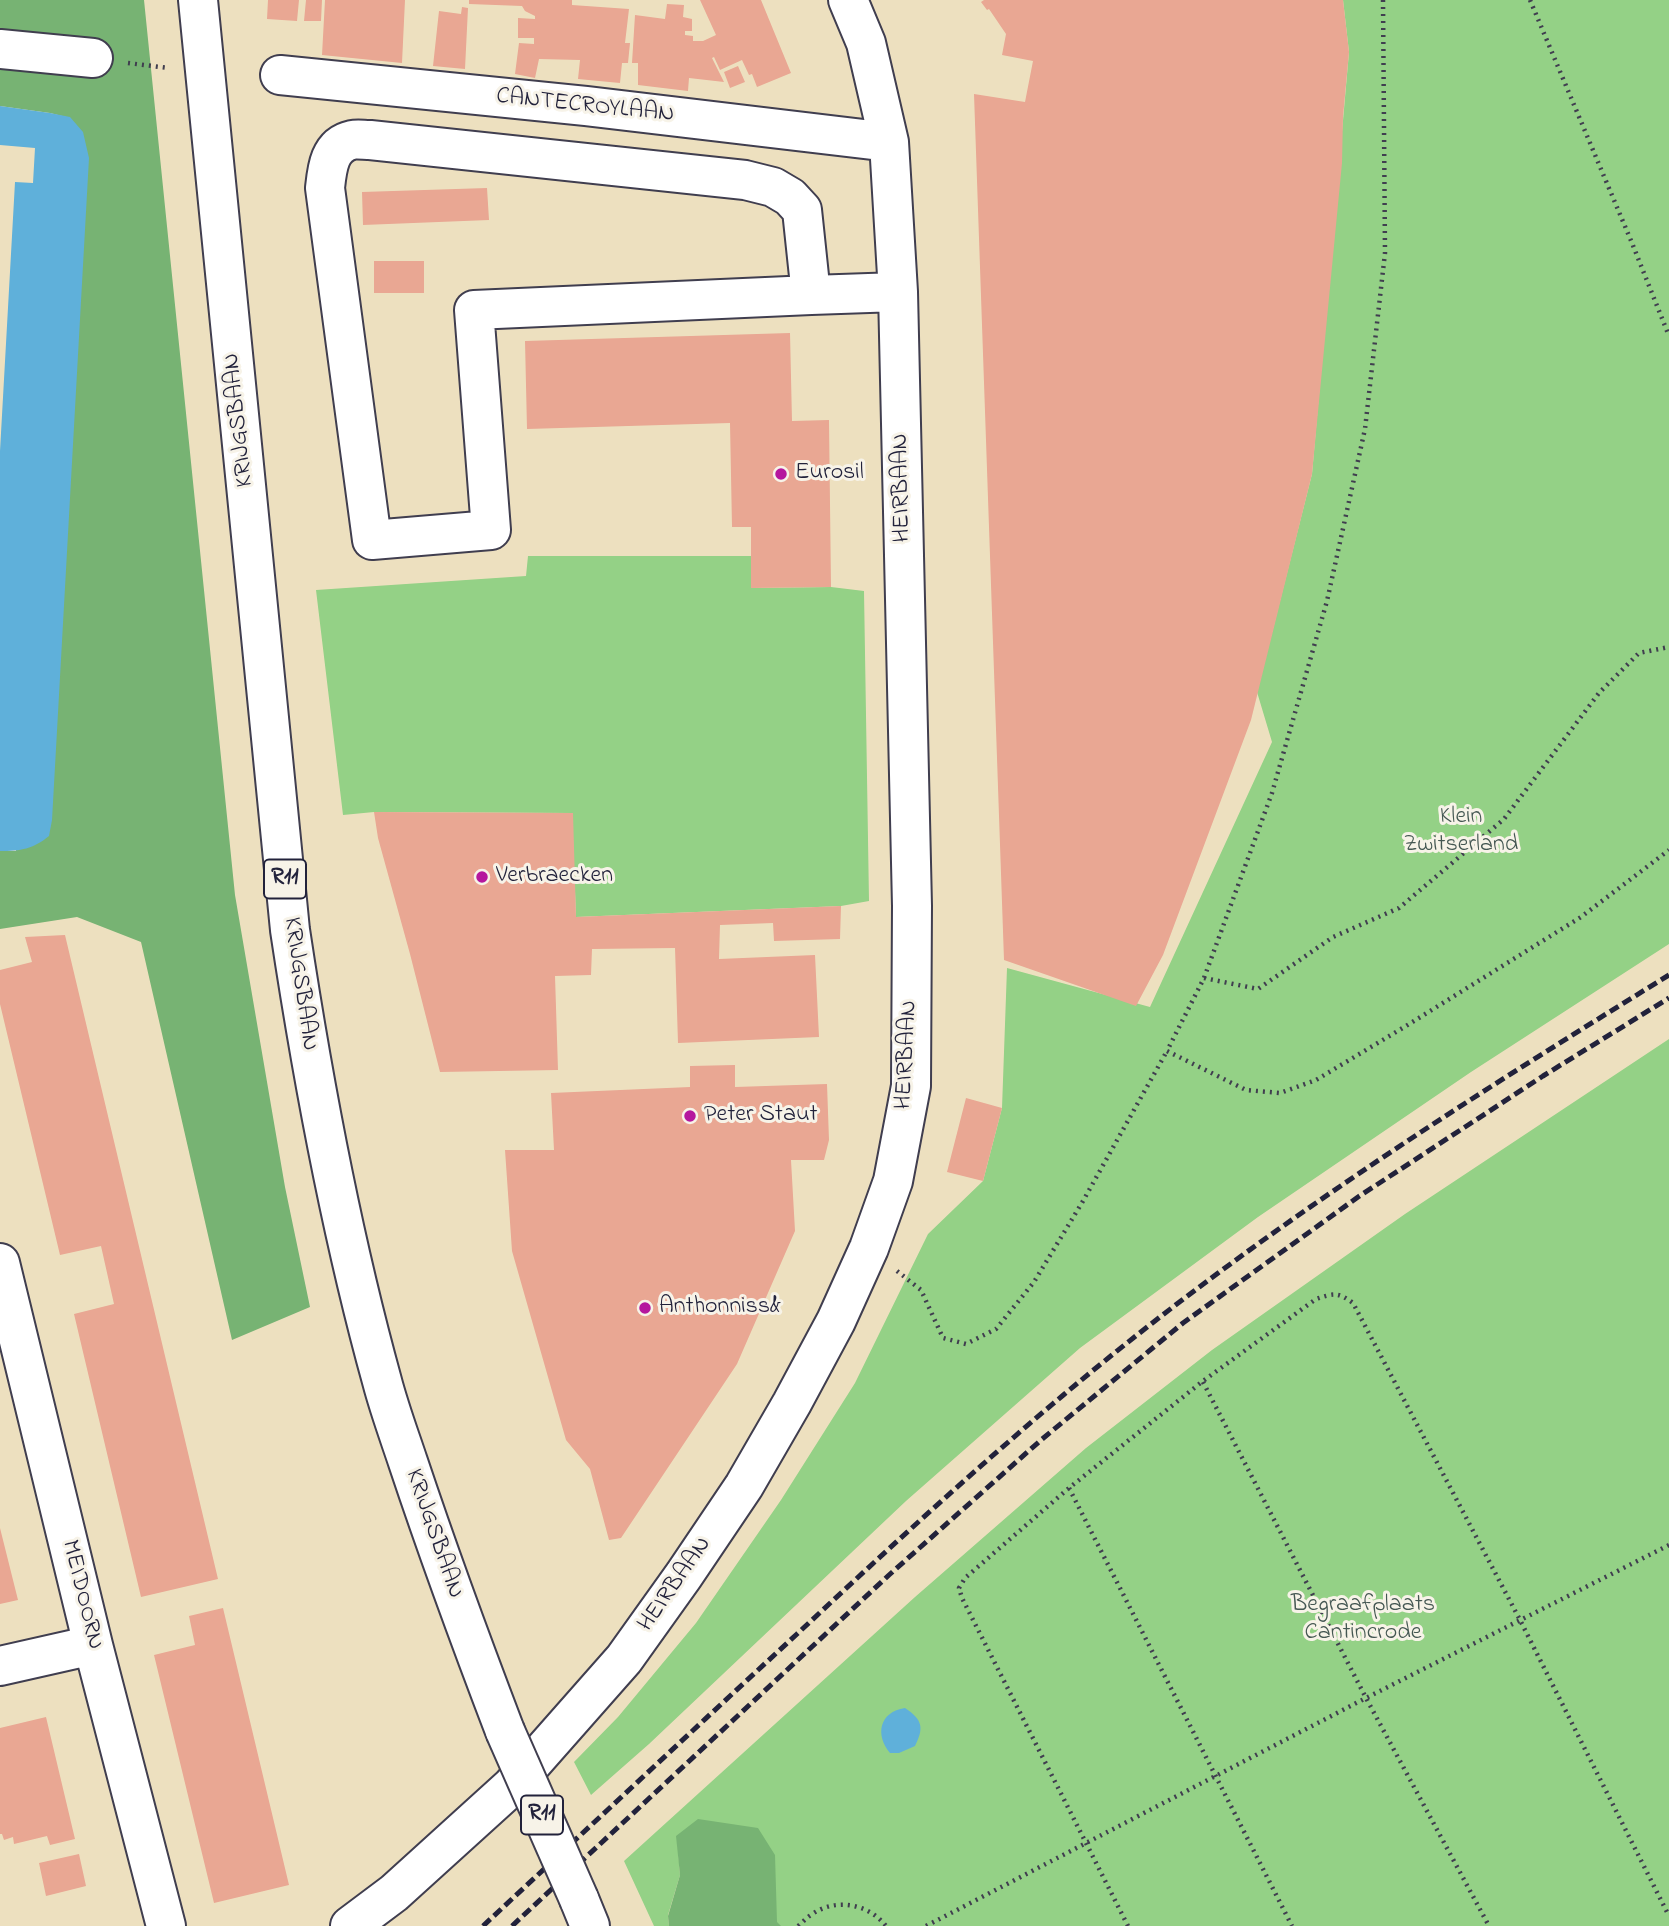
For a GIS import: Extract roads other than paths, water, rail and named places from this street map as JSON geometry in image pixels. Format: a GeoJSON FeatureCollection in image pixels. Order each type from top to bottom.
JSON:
{"type":"FeatureCollection","features":[{"type":"Feature","properties":{"kind":"street","name":"KRIJGSBAAN"},"geometry":{"type":"LineString","coordinates":[[198,0],[290,930],[323,1127],[382,1382],[430,1531],[505,1731],[585,1912]]}},
{"type":"Feature","properties":{"kind":"street","name":"HEIRBAAN"},"geometry":{"type":"LineString","coordinates":[[350,1926],[394,1893],[512,1786],[624,1659],[751,1474],[792,1404],[830,1332],[869,1248],[893,1181],[911,1086],[912,906],[898,292],[889,142],[866,43],[850,1]]}},
{"type":"Feature","properties":{"kind":"street"},"geometry":{"type":"LineString","coordinates":[[0,49],[93,58]]}},
{"type":"Feature","properties":{"kind":"street","name":"CANTECROYLAAN"},"geometry":{"type":"LineString","coordinates":[[280,75],[586,106],[889,142]]}},
{"type":"Feature","properties":{"kind":"street"},"geometry":{"type":"LineString","coordinates":[[811,295],[802,210],[790,197],[773,187],[745,180],[351,140],[336,149],[328,163],[325,188],[372,540],[491,530],[474,310],[898,292]]}},
{"type":"Feature","properties":{"kind":"street","name":"MEIDOORN"},"geometry":{"type":"LineString","coordinates":[[3,1284],[166,1926]]}},
{"type":"Feature","properties":{"kind":"street"},"geometry":{"type":"LineString","coordinates":[[0,1666],[93,1645]]}},
{"type":"Feature","properties":{"kind":"water"},"geometry":{"type":"Polygon","coordinates":[[[0,106],[70,117],[83,132],[89,158],[52,820],[49,836],[38,844],[21,850],[0,851],[0,451],[15,182],[33,183],[35,148],[0,145],[0,106]]]}},
{"type":"Feature","properties":{"kind":"water"},"geometry":{"type":"Polygon","coordinates":[[[905,1708],[918,1721],[920,1734],[915,1746],[899,1753],[890,1753],[882,1739],[882,1725],[890,1714],[905,1708]]]}},
{"type":"Feature","properties":{"kind":"railway"},"geometry":{"type":"LineString","coordinates":[[483,1926],[934,1508],[1124,1345],[1233,1262],[1355,1176],[1479,1094],[1669,975]]}},
{"type":"Feature","properties":{"kind":"railway"},"geometry":{"type":"LineString","coordinates":[[512,1926],[889,1575],[1041,1440],[1183,1323],[1358,1197],[1543,1076],[1669,998]]}},
{"type":"Feature","properties":{"kind":"place","name":"Eurosil"},"geometry":{"type":"Point","coordinates":[781,474]}},
{"type":"Feature","properties":{"kind":"place","name":"Verbraecken"},"geometry":{"type":"Point","coordinates":[482,877]}},
{"type":"Feature","properties":{"kind":"place","name":"Peter Staut"},"geometry":{"type":"Point","coordinates":[690,1116]}},
{"type":"Feature","properties":{"kind":"place","name":"Anthonniss&"},"geometry":{"type":"Point","coordinates":[645,1308]}},
{"type":"Feature","properties":{"kind":"park label","name":"Klein Zwitserland"},"geometry":{"type":"Point","coordinates":[1461,832]}},
{"type":"Feature","properties":{"kind":"park label","name":"Begraafplaats Cantincrode"},"geometry":{"type":"Point","coordinates":[1363,1620]}}]}
